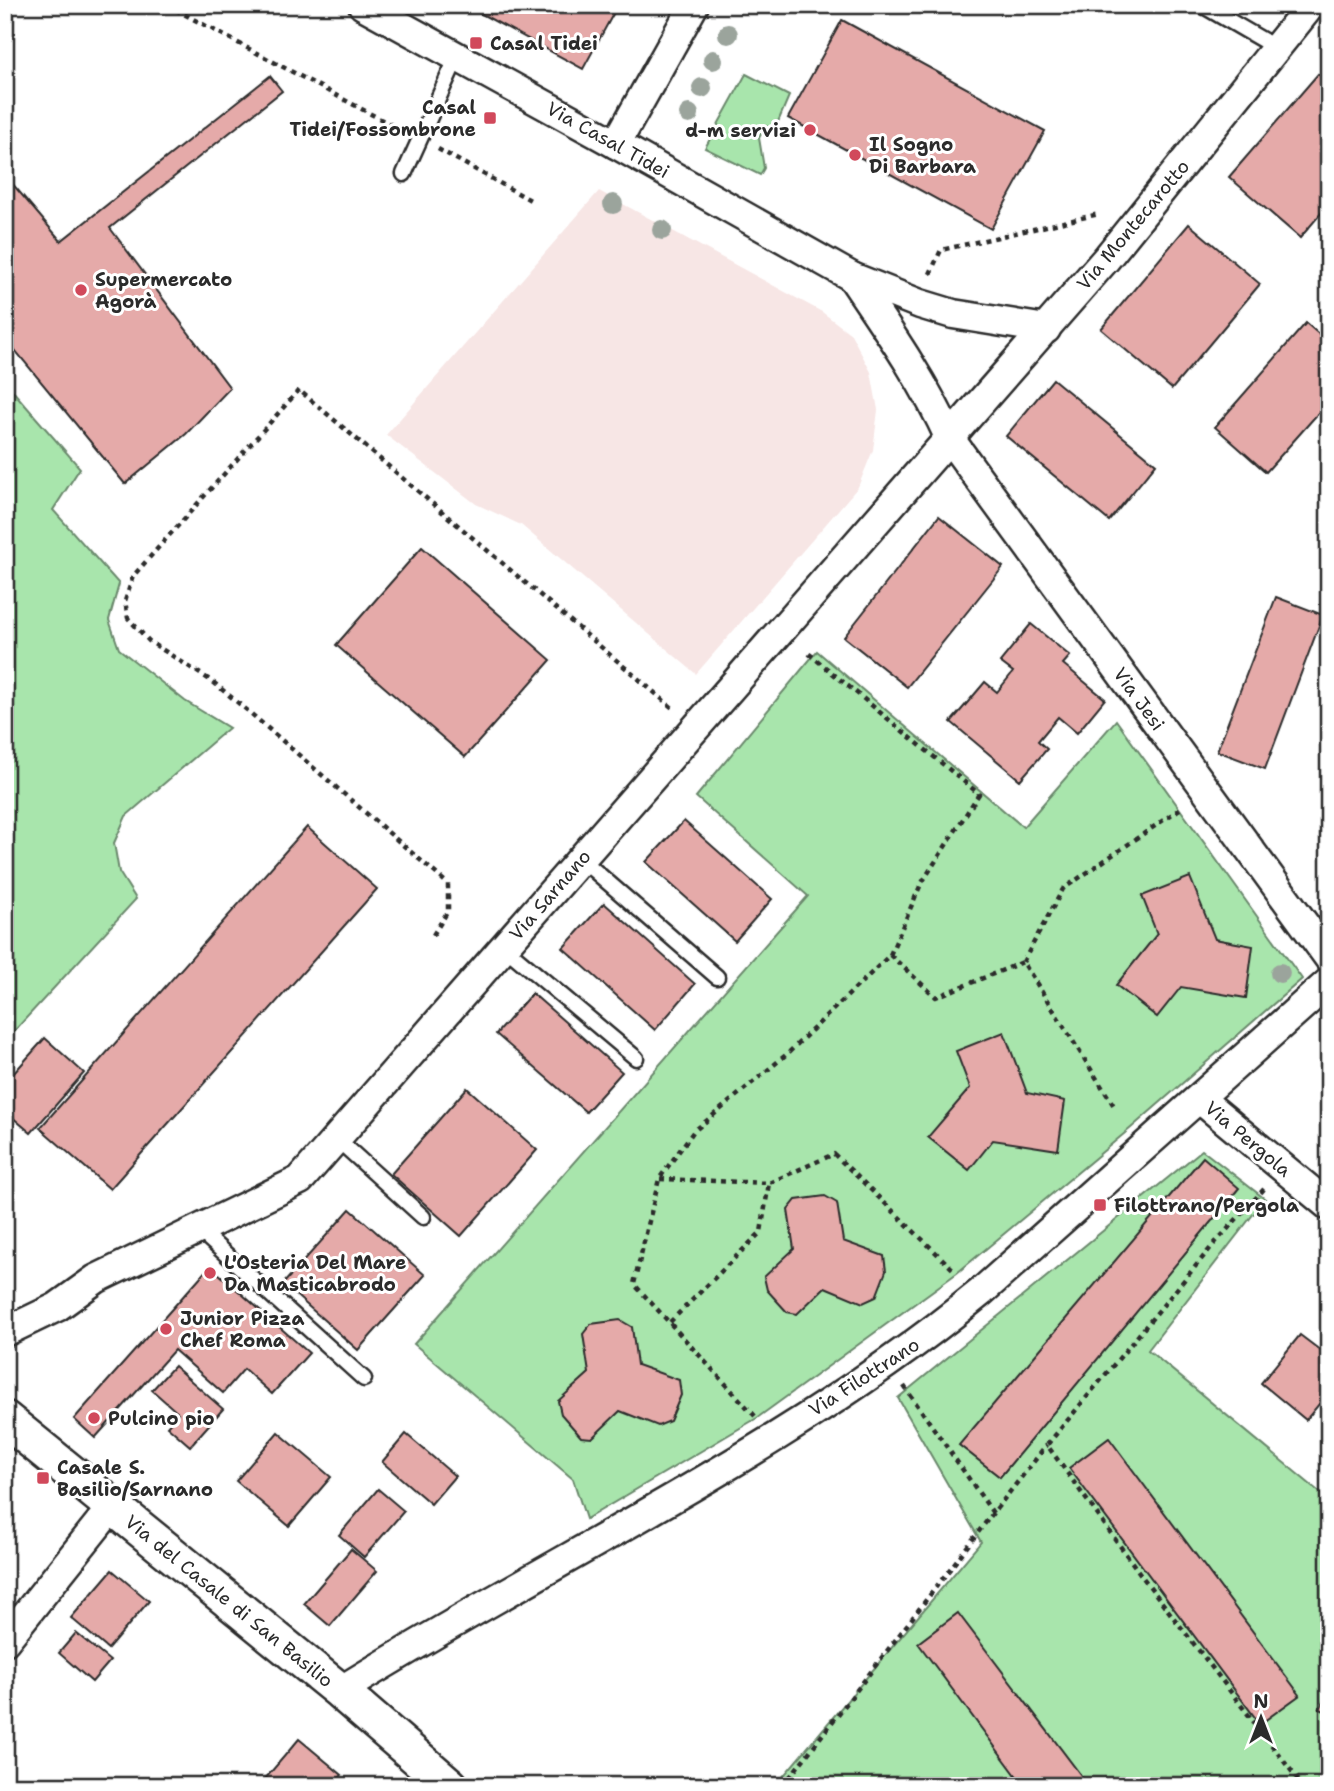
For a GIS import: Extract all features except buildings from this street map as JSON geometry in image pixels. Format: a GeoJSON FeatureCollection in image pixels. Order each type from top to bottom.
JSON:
{"type":"FeatureCollection","features":[{"type":"Feature","properties":{"kind":"street","name":"Via Casal Tidei"},"geometry":{"type":"LineString","coordinates":[[363,5],[852,277],[953,314],[1046,329]]}},
{"type":"Feature","properties":{"kind":"street"},"geometry":{"type":"LineString","coordinates":[[616,144],[694,5]]}},
{"type":"Feature","properties":{"kind":"street","name":"Via Montecarotto"},"geometry":{"type":"LineString","coordinates":[[950,439],[1106,260],[1311,5]]}},
{"type":"Feature","properties":{"kind":"street","name":"Via Casal Tidei"},"geometry":{"type":"LineString","coordinates":[[852,277],[931,397],[950,439]]}},
{"type":"Feature","properties":{"kind":"street","name":"Via Sarnano"},"geometry":{"type":"LineString","coordinates":[[5,1332],[57,1307],[96,1279],[300,1180],[950,439]]}},
{"type":"Feature","properties":{"kind":"street","name":"Via Jesi"},"geometry":{"type":"LineString","coordinates":[[950,439],[1329,958]]}},
{"type":"Feature","properties":{"kind":"street","name":"Via Filottrano"},"geometry":{"type":"LineString","coordinates":[[340,1691],[753,1450],[926,1337],[981,1292],[1329,982]]}},
{"type":"Feature","properties":{"kind":"street","name":"Via Pergola"},"geometry":{"type":"LineString","coordinates":[[1200,1098],[1329,1206]]}},
{"type":"Feature","properties":{"kind":"street","name":"Via Sarnano"},"geometry":{"type":"LineString","coordinates":[[5,1312],[48,1289],[96,1279]]}},
{"type":"Feature","properties":{"kind":"street","name":"Via del Casale di San Basilio"},"geometry":{"type":"LineString","coordinates":[[5,1419],[340,1691],[450,1786]]}},
{"type":"Feature","properties":{"kind":"street"},"geometry":{"type":"LineString","coordinates":[[5,1641],[112,1507]]}},
{"type":"Feature","properties":{"kind":"lane"},"geometry":{"type":"LineString","coordinates":[[1202,5],[1278,48]]}},
{"type":"Feature","properties":{"kind":"lane"},"geometry":{"type":"LineString","coordinates":[[404,173],[457,57]]}},
{"type":"Feature","properties":{"kind":"lane"},"geometry":{"type":"LineString","coordinates":[[581,859],[717,977]]}},
{"type":"Feature","properties":{"kind":"lane"},"geometry":{"type":"LineString","coordinates":[[504,947],[636,1058]]}},
{"type":"Feature","properties":{"kind":"lane"},"geometry":{"type":"LineString","coordinates":[[336,1138],[424,1217]]}},
{"type":"Feature","properties":{"kind":"lane"},"geometry":{"type":"LineString","coordinates":[[198,1229],[365,1380]]}},
{"type":"Feature","properties":{"kind":"path"},"geometry":{"type":"LineString","coordinates":[[167,5],[532,201]]}},
{"type":"Feature","properties":{"kind":"path"},"geometry":{"type":"LineString","coordinates":[[930,274],[942,250],[1099,214]]}},
{"type":"Feature","properties":{"kind":"path"},"geometry":{"type":"LineString","coordinates":[[433,934],[448,911],[448,884],[248,711],[213,682],[149,641],[128,618],[125,601],[133,576],[299,390],[679,713]]}},
{"type":"Feature","properties":{"kind":"path"},"geometry":{"type":"LineString","coordinates":[[760,1422],[634,1284],[659,1179],[693,1132],[787,1054],[890,955],[921,884],[979,794],[807,652]]}},
{"type":"Feature","properties":{"kind":"path"},"geometry":{"type":"LineString","coordinates":[[890,955],[936,997],[1023,962],[1063,889],[1188,804]]}},
{"type":"Feature","properties":{"kind":"path"},"geometry":{"type":"LineString","coordinates":[[1023,962],[1116,1109]]}},
{"type":"Feature","properties":{"kind":"path"},"geometry":{"type":"LineString","coordinates":[[659,1179],[769,1184],[834,1154],[961,1276]]}},
{"type":"Feature","properties":{"kind":"path"},"geometry":{"type":"LineString","coordinates":[[670,1322],[761,1231],[769,1184]]}},
{"type":"Feature","properties":{"kind":"path"},"geometry":{"type":"LineString","coordinates":[[783,1786],[1047,1445],[1259,1194]]}},
{"type":"Feature","properties":{"kind":"path"},"geometry":{"type":"LineString","coordinates":[[904,1385],[993,1513]]}},
{"type":"Feature","properties":{"kind":"path"},"geometry":{"type":"LineString","coordinates":[[1047,1445],[1144,1579],[1303,1786]]}},
{"type":"Feature","properties":{"kind":"shaded area"},"geometry":{"type":"Polygon","coordinates":[[[599,191],[822,312],[851,334],[871,372],[878,410],[873,450],[858,487],[696,674],[521,525],[476,504],[386,435],[599,191]]]}},
{"type":"Feature","properties":{"kind":"green space"},"geometry":{"type":"Polygon","coordinates":[[[746,74],[789,96],[775,129],[765,126],[759,138],[764,168],[760,175],[705,148],[746,74]]]}},
{"type":"Feature","properties":{"kind":"green space"},"geometry":{"type":"Polygon","coordinates":[[[5,382],[80,468],[53,510],[119,584],[109,620],[119,649],[185,701],[229,728],[126,816],[114,843],[119,872],[136,899],[5,1041],[5,382]]]}},
{"type":"Feature","properties":{"kind":"green space"},"geometry":{"type":"Polygon","coordinates":[[[817,651],[1023,827],[1116,720],[1302,979],[1131,1128],[957,1273],[757,1418],[586,1519],[573,1479],[414,1344],[808,896],[696,797],[817,651]]]}},
{"type":"Feature","properties":{"kind":"green space"},"geometry":{"type":"Polygon","coordinates":[[[1202,1150],[1265,1199],[1148,1350],[1329,1500],[1329,1786],[775,1786],[981,1542],[898,1398],[1202,1150]]]}},
{"type":"Feature","properties":{"kind":"place","name":"Casal Tidei"},"geometry":{"type":"Point","coordinates":[476,43]}},
{"type":"Feature","properties":{"kind":"place","name":"Casal Tidei/Fossombrone"},"geometry":{"type":"Point","coordinates":[490,118]}},
{"type":"Feature","properties":{"kind":"place","name":"d-m servizi"},"geometry":{"type":"Point","coordinates":[810,130]}},
{"type":"Feature","properties":{"kind":"place","name":"Il Sogno Di Barbara"},"geometry":{"type":"Point","coordinates":[855,155]}},
{"type":"Feature","properties":{"kind":"place","name":"Supermercato Agorà"},"geometry":{"type":"Point","coordinates":[81,290]}},
{"type":"Feature","properties":{"kind":"place","name":"Filottrano/Pergola"},"geometry":{"type":"Point","coordinates":[1100,1205]}},
{"type":"Feature","properties":{"kind":"place","name":"L'Osteria Del Mare Da Masticabrodo"},"geometry":{"type":"Point","coordinates":[210,1273]}},
{"type":"Feature","properties":{"kind":"place","name":"Junior Pizza Chef Roma"},"geometry":{"type":"Point","coordinates":[166,1329]}},
{"type":"Feature","properties":{"kind":"place","name":"Pulcino pio"},"geometry":{"type":"Point","coordinates":[94,1418]}},
{"type":"Feature","properties":{"kind":"place","name":"Casale S. Basilio/Sarnano"},"geometry":{"type":"Point","coordinates":[43,1478]}}]}
